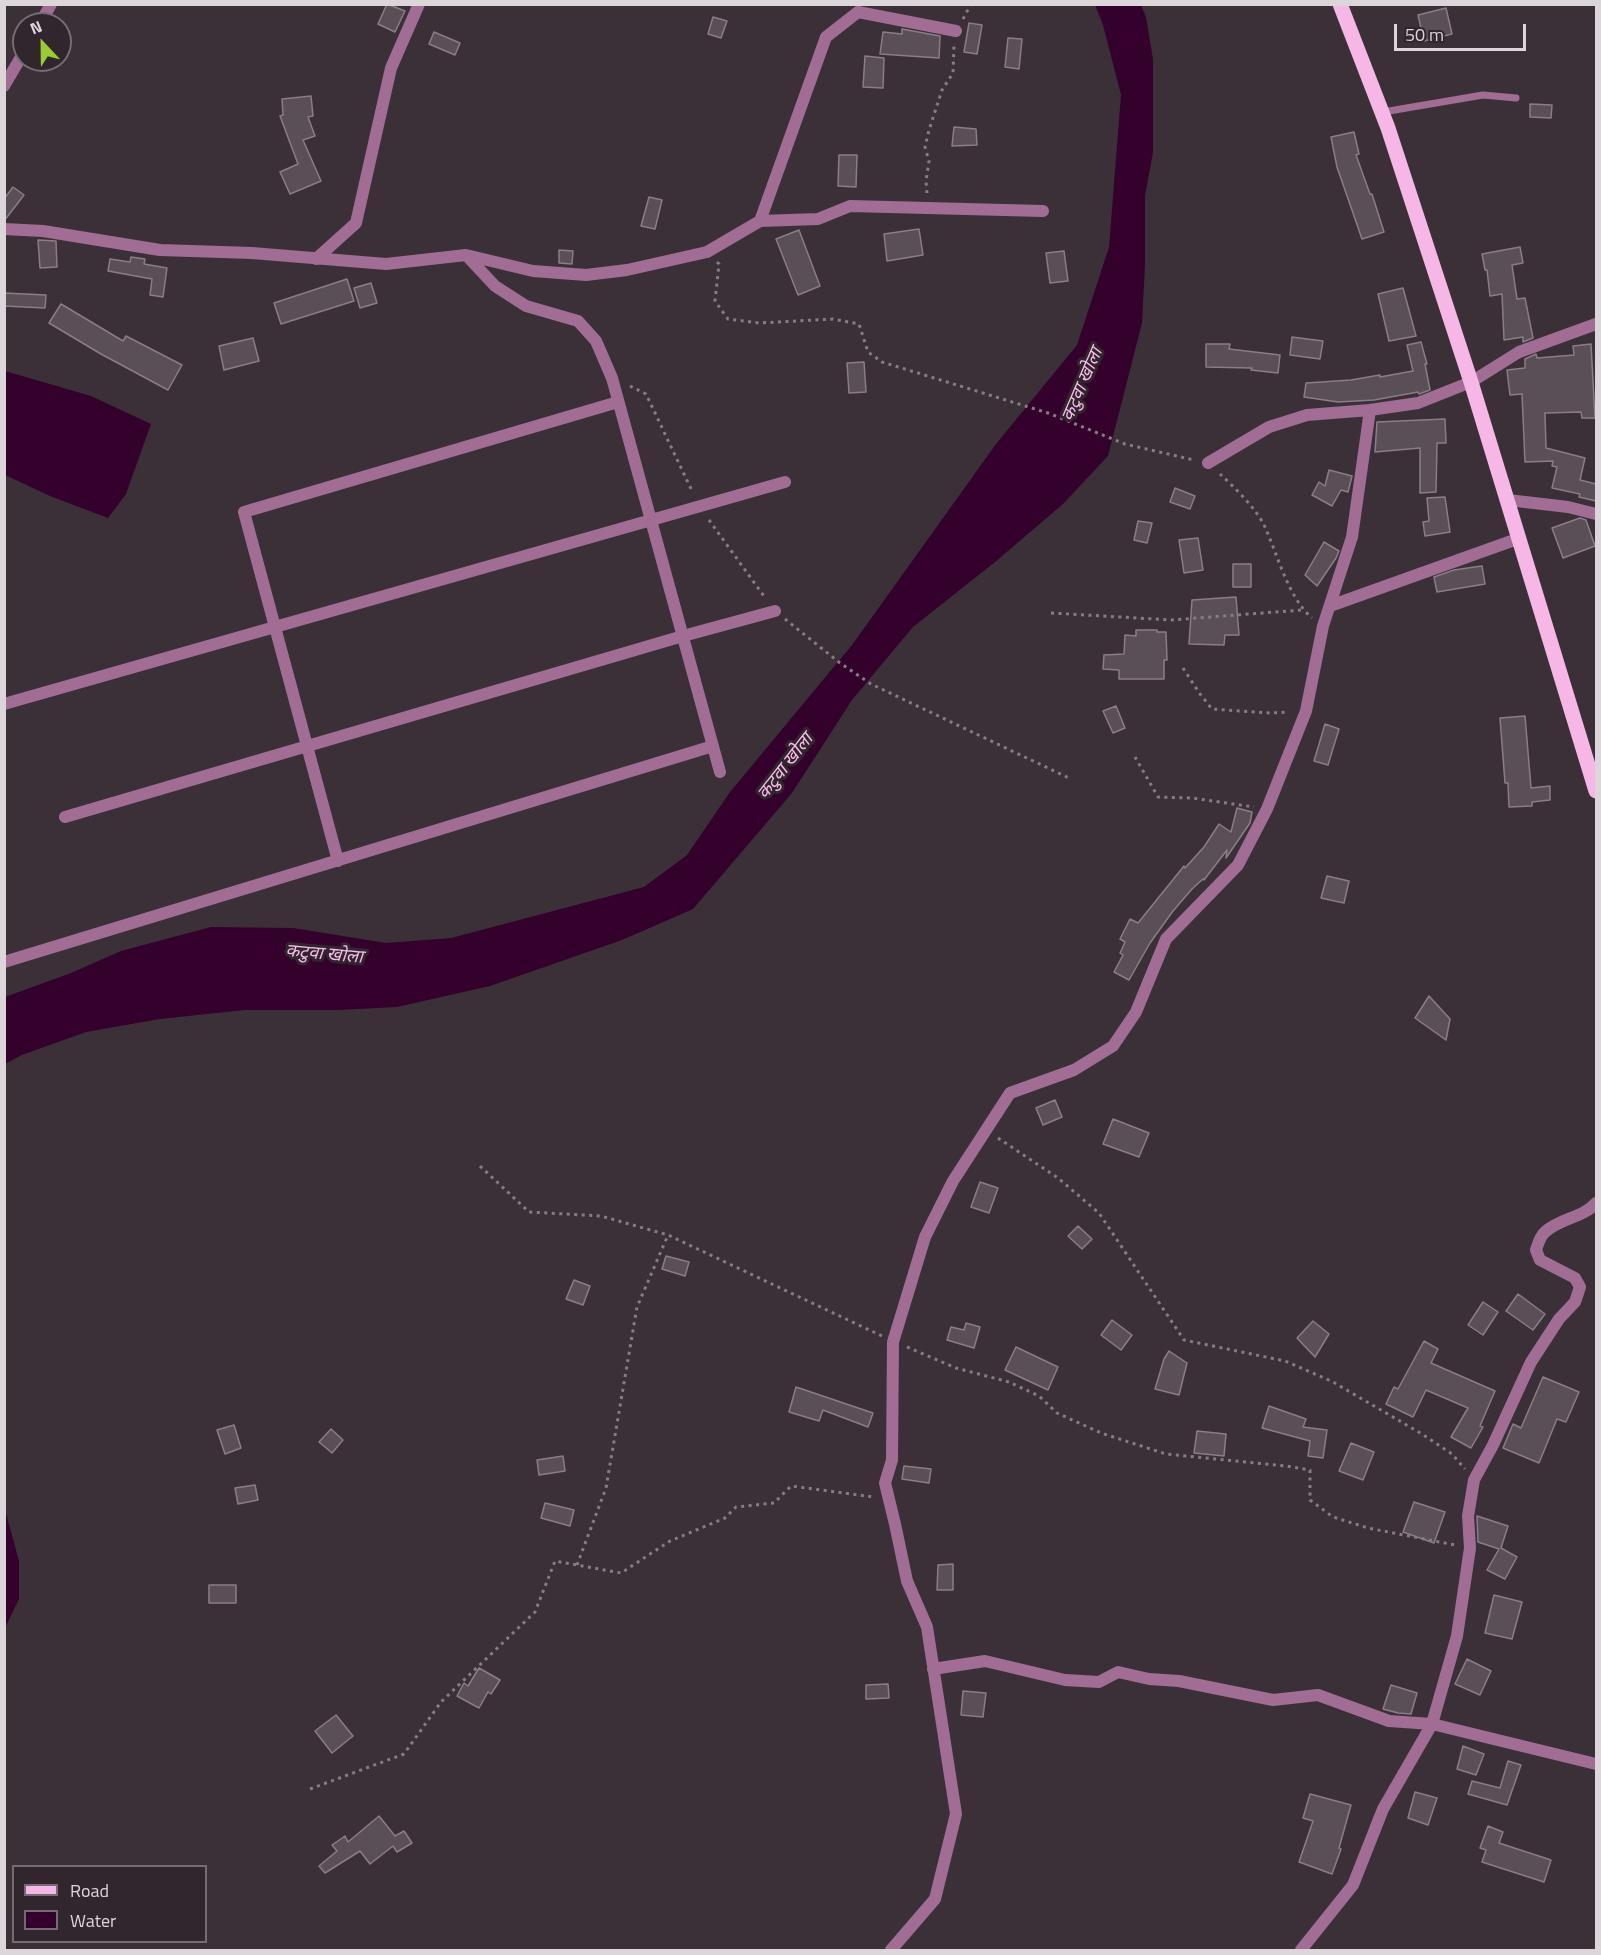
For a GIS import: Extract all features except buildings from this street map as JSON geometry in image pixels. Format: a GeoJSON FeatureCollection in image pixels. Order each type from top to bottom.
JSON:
{"type":"FeatureCollection","features":[{"type":"Feature","properties":{"kind":"main road"},"geometry":{"type":"LineString","coordinates":[[1340,4],[1382,112],[1471,381],[1596,791]]}},
{"type":"Feature","properties":{"kind":"street"},"geometry":{"type":"LineString","coordinates":[[316,259],[356,223],[391,68],[419,4]]}},
{"type":"Feature","properties":{"kind":"street"},"geometry":{"type":"LineString","coordinates":[[760,221],[826,37],[858,12],[956,31]]}},
{"type":"Feature","properties":{"kind":"street"},"geometry":{"type":"LineString","coordinates":[[4,86],[12,72]]}},
{"type":"Feature","properties":{"kind":"street"},"geometry":{"type":"LineString","coordinates":[[4,229],[43,231],[160,250],[252,253],[386,264],[466,255],[533,271],[586,275],[627,270],[706,252],[760,221],[818,219],[850,206],[1043,211]]}},
{"type":"Feature","properties":{"kind":"street"},"geometry":{"type":"LineString","coordinates":[[466,255],[495,286],[526,306],[578,321],[596,341],[612,378],[720,772]]}},
{"type":"Feature","properties":{"kind":"street"},"geometry":{"type":"LineString","coordinates":[[1208,462],[1269,427],[1307,415],[1370,410],[1418,403],[1471,381],[1519,352],[1596,324]]}},
{"type":"Feature","properties":{"kind":"street"},"geometry":{"type":"LineString","coordinates":[[338,861],[244,512],[618,402]]}},
{"type":"Feature","properties":{"kind":"street"},"geometry":{"type":"LineString","coordinates":[[891,1950],[935,1899],[956,1814],[927,1627],[907,1581],[896,1524],[885,1484],[892,1460],[893,1342],[925,1236],[953,1181],[1010,1093],[1074,1070],[1113,1046],[1136,1012],[1166,939],[1238,865],[1267,809],[1306,711],[1323,626],[1352,537],[1370,410]]}},
{"type":"Feature","properties":{"kind":"street"},"geometry":{"type":"LineString","coordinates":[[4,704],[785,482]]}},
{"type":"Feature","properties":{"kind":"street"},"geometry":{"type":"LineString","coordinates":[[1508,500],[1568,507],[1596,514]]}},
{"type":"Feature","properties":{"kind":"street"},"geometry":{"type":"LineString","coordinates":[[1330,606],[1520,538]]}},
{"type":"Feature","properties":{"kind":"street"},"geometry":{"type":"LineString","coordinates":[[65,817],[682,636],[775,611]]}},
{"type":"Feature","properties":{"kind":"street"},"geometry":{"type":"LineString","coordinates":[[4,963],[713,746]]}},
{"type":"Feature","properties":{"kind":"street"},"geometry":{"type":"LineString","coordinates":[[1301,1950],[1353,1885],[1383,1809],[1432,1724],[1457,1636],[1470,1548],[1468,1516],[1474,1480],[1493,1445],[1531,1362],[1559,1319],[1575,1302],[1580,1287],[1575,1278],[1540,1260],[1536,1250],[1539,1241],[1543,1233],[1563,1220],[1590,1210],[1596,1203]]}},
{"type":"Feature","properties":{"kind":"street"},"geometry":{"type":"LineString","coordinates":[[933,1669],[985,1661],[1065,1680],[1099,1682],[1118,1672],[1149,1679],[1179,1681],[1273,1700],[1318,1695],[1389,1721],[1432,1724],[1596,1764]]}},
{"type":"Feature","properties":{"kind":"lane"},"geometry":{"type":"LineString","coordinates":[[1382,112],[1483,95],[1516,98]]}},
{"type":"Feature","properties":{"kind":"path"},"geometry":{"type":"LineString","coordinates":[[929,208],[926,181],[928,161],[925,147],[928,130],[942,90],[953,73],[952,55],[956,31],[971,4]]}},
{"type":"Feature","properties":{"kind":"path"},"geometry":{"type":"LineString","coordinates":[[706,252],[719,264],[715,301],[728,319],[759,323],[833,319],[859,324],[868,352],[882,362],[1048,413],[1125,444],[1208,462],[1237,490],[1264,525],[1280,566],[1302,610],[1323,626]]}},
{"type":"Feature","properties":{"kind":"path"},"geometry":{"type":"LineString","coordinates":[[612,378],[646,394],[699,507],[775,611],[840,663],[871,684],[1069,778]]}},
{"type":"Feature","properties":{"kind":"path"},"geometry":{"type":"LineString","coordinates":[[1051,613],[1171,620],[1302,610]]}},
{"type":"Feature","properties":{"kind":"path"},"geometry":{"type":"LineString","coordinates":[[1183,668],[1212,709],[1270,713],[1306,711]]}},
{"type":"Feature","properties":{"kind":"path"},"geometry":{"type":"LineString","coordinates":[[1135,757],[1158,796],[1192,798],[1267,809]]}},
{"type":"Feature","properties":{"kind":"path"},"geometry":{"type":"LineString","coordinates":[[987,1130],[1058,1178],[1099,1213],[1184,1340],[1285,1361],[1333,1382],[1452,1454],[1474,1480]]}},
{"type":"Feature","properties":{"kind":"path"},"geometry":{"type":"LineString","coordinates":[[480,1166],[529,1212],[601,1216],[668,1235],[893,1342],[956,1368],[1009,1382],[1039,1396],[1057,1413],[1101,1433],[1166,1454],[1310,1470],[1310,1500],[1333,1517],[1368,1528],[1470,1548]]}},
{"type":"Feature","properties":{"kind":"path"},"geometry":{"type":"LineString","coordinates":[[577,1565],[606,1488],[637,1307],[668,1235]]}},
{"type":"Feature","properties":{"kind":"path"},"geometry":{"type":"LineString","coordinates":[[310,1790],[404,1754],[441,1702],[535,1612],[555,1560],[621,1572],[670,1541],[726,1518],[736,1507],[774,1503],[791,1486],[888,1498],[885,1484]]}},
{"type":"Feature","properties":{"kind":"water","name":"कटुवा खोला"},"geometry":{"type":"Polygon","coordinates":[[[1095,5],[1141,5],[1146,17],[1153,59],[1153,152],[1145,196],[1142,323],[1108,456],[1063,504],[913,627],[852,700],[792,793],[693,909],[622,940],[490,986],[397,1007],[339,1010],[245,1010],[160,1019],[86,1032],[22,1055],[5,1064],[5,997],[71,973],[121,951],[211,927],[293,928],[386,943],[451,938],[644,887],[687,855],[730,792],[852,645],[996,444],[1077,345],[1109,247],[1121,95],[1103,25],[1095,5]]]}},
{"type":"Feature","properties":{"kind":"water"},"geometry":{"type":"Polygon","coordinates":[[[5,371],[91,396],[151,424],[126,494],[108,518],[50,496],[5,475],[5,371]]]}},
{"type":"Feature","properties":{"kind":"water"},"geometry":{"type":"Polygon","coordinates":[[[4,1506],[19,1561],[19,1599],[5,1628],[4,1506]]]}}]}
